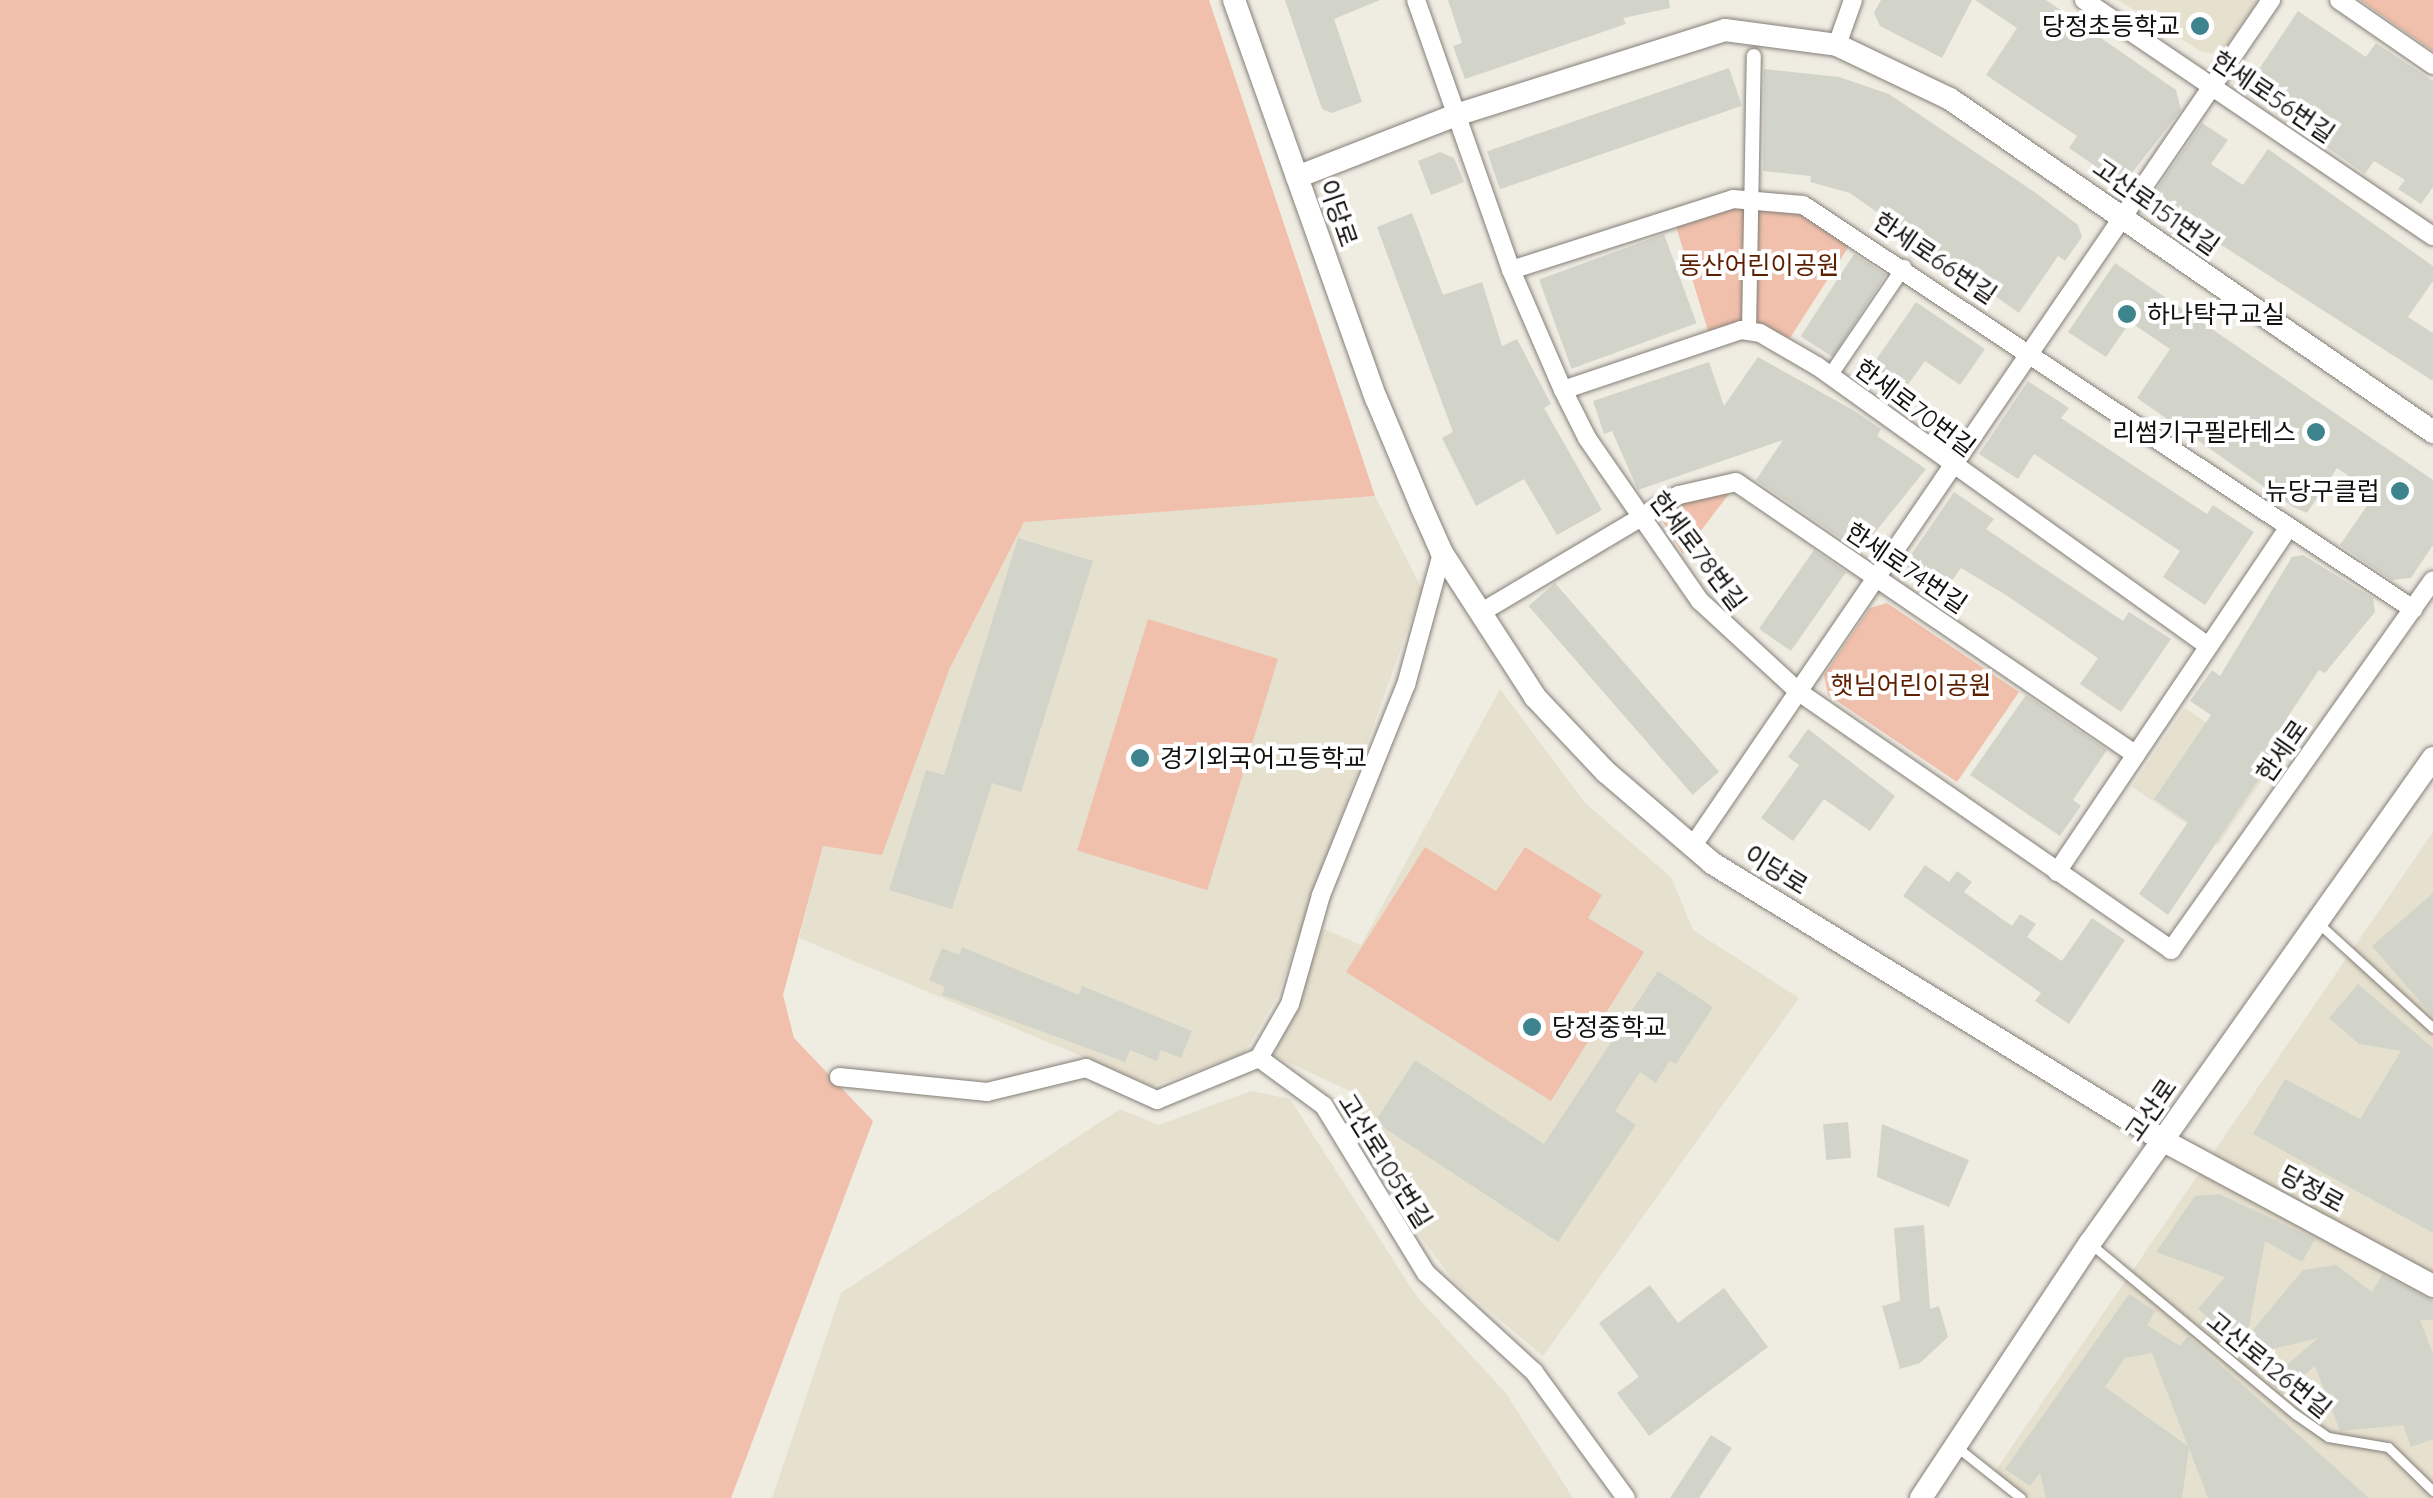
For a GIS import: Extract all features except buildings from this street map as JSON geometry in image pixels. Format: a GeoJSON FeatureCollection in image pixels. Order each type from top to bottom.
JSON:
{"type":"FeatureCollection","features":[{"type":"Feature","properties":{"kind":"street","name":"이당로"},"geometry":{"type":"LineString","coordinates":[[1234,0],[1376,398],[1442,553],[1535,697],[1606,772],[1692,847],[2164,1141]]}},
{"type":"Feature","properties":{"kind":"street","name":"한세로78번길"},"geometry":{"type":"LineString","coordinates":[[1416,0],[1512,270],[1563,390],[1638,517],[1719,624],[1799,692],[2171,950]]}},
{"type":"Feature","properties":{"kind":"street"},"geometry":{"type":"LineString","coordinates":[[1837,45],[1853,0]]}},
{"type":"Feature","properties":{"kind":"street","name":"한세로56번길"},"geometry":{"type":"LineString","coordinates":[[2084,0],[2433,236]]}},
{"type":"Feature","properties":{"kind":"street"},"geometry":{"type":"LineString","coordinates":[[1692,847],[2271,0]]}},
{"type":"Feature","properties":{"kind":"street"},"geometry":{"type":"LineString","coordinates":[[2339,0],[2433,64]]}},
{"type":"Feature","properties":{"kind":"street","name":"고산로151번길"},"geometry":{"type":"LineString","coordinates":[[1297,177],[1458,114],[1725,30],[1837,45],[1950,99],[2433,432]]}},
{"type":"Feature","properties":{"kind":"street"},"geometry":{"type":"LineString","coordinates":[[1563,390],[1750,332],[1754,56]]}},
{"type":"Feature","properties":{"kind":"street","name":"한세로66번길"},"geometry":{"type":"LineString","coordinates":[[1512,270],[1705,205],[1751,198],[1803,204],[1904,267],[2412,609]]}},
{"type":"Feature","properties":{"kind":"street"},"geometry":{"type":"LineString","coordinates":[[1830,376],[1904,267]]}},
{"type":"Feature","properties":{"kind":"street","name":"한세로70번길"},"geometry":{"type":"LineString","coordinates":[[1750,332],[1830,376],[1953,468],[2208,646]]}},
{"type":"Feature","properties":{"kind":"street","name":"한세로74번길"},"geometry":{"type":"LineString","coordinates":[[1480,614],[1638,517],[1702,485],[1736,482],[2136,755]]}},
{"type":"Feature","properties":{"kind":"street"},"geometry":{"type":"LineString","coordinates":[[2058,872],[2288,528]]}},
{"type":"Feature","properties":{"kind":"street"},"geometry":{"type":"LineString","coordinates":[[840,1076],[986,1092],[1086,1068],[1157,1100],[1260,1058],[1290,1004],[1321,894],[1406,684],[1442,553]]}},
{"type":"Feature","properties":{"kind":"street","name":"한세로"},"geometry":{"type":"LineString","coordinates":[[2171,950],[2433,580]]}},
{"type":"Feature","properties":{"kind":"street","name":"고산로"},"geometry":{"type":"LineString","coordinates":[[1921,1498],[2090,1243],[2433,758]]}},
{"type":"Feature","properties":{"kind":"street","name":"고산로105번길"},"geometry":{"type":"LineString","coordinates":[[1260,1058],[1324,1106],[1426,1272],[1534,1372],[1626,1498]]}},
{"type":"Feature","properties":{"kind":"street","name":"당정로"},"geometry":{"type":"LineString","coordinates":[[2164,1141],[2433,1286]]}},
{"type":"Feature","properties":{"kind":"lane"},"geometry":{"type":"LineString","coordinates":[[2317,922],[2433,1028]]}},
{"type":"Feature","properties":{"kind":"lane","name":"고산로126번길"},"geometry":{"type":"LineString","coordinates":[[2090,1243],[2328,1438],[2388,1447],[2433,1490]]}},
{"type":"Feature","properties":{"kind":"lane"},"geometry":{"type":"LineString","coordinates":[[1956,1446],[2021,1498]]}},
{"type":"Feature","properties":{"kind":"shaded area","name":"당정초등학교"},"geometry":{"type":"Polygon","coordinates":[[[2118,0],[2258,0],[2221,54],[2202,52],[2118,0]]]}},
{"type":"Feature","properties":{"kind":"shaded area","name":"경기외국어고등학교"},"geometry":{"type":"Polygon","coordinates":[[[1375,496],[1422,589],[1278,995],[1244,1054],[1153,1086],[799,938],[823,846],[949,670],[1024,521],[1375,496]]]}},
{"type":"Feature","properties":{"kind":"shaded area","name":"당정중학교"},"geometry":{"type":"Polygon","coordinates":[[[1500,689],[1585,803],[1671,877],[1693,930],[1799,998],[1543,1356],[1455,1282],[1407,1219],[1350,1091],[1274,1056],[1324,929],[1361,945],[1500,689]]]}},
{"type":"Feature","properties":{"kind":"shaded area"},"geometry":{"type":"Polygon","coordinates":[[[2185,708],[2271,766],[2218,845],[2132,787],[2185,708]]]}},
{"type":"Feature","properties":{"kind":"shaded area"},"geometry":{"type":"Polygon","coordinates":[[[2433,832],[2433,1498],[2014,1498],[1989,1480],[2433,832]]]}},
{"type":"Feature","properties":{"kind":"shaded area"},"geometry":{"type":"Polygon","coordinates":[[[1251,1091],[1290,1099],[1417,1297],[1505,1392],[1573,1498],[772,1498],[841,1293],[1120,1109],[1159,1125],[1251,1091]]]}},
{"type":"Feature","properties":{"kind":"green space"},"geometry":{"type":"Polygon","coordinates":[[[0,0],[1209,0],[1375,496],[1024,522],[949,670],[882,855],[823,846],[783,995],[794,1038],[873,1121],[731,1498],[0,1498],[0,0]]]}},
{"type":"Feature","properties":{"kind":"green space"},"geometry":{"type":"Polygon","coordinates":[[[2360,0],[2433,0],[2433,51],[2360,0]]]}},
{"type":"Feature","properties":{"kind":"green space","name":"동산어린이공원"},"geometry":{"type":"Polygon","coordinates":[[[1733,205],[1801,211],[1851,243],[1790,338],[1748,323],[1709,334],[1675,223],[1733,205]]]}},
{"type":"Feature","properties":{"kind":"green space"},"geometry":{"type":"Polygon","coordinates":[[[1715,490],[1729,494],[1683,554],[1657,513],[1715,490]]]}},
{"type":"Feature","properties":{"kind":"green space","name":"햇님어린이공원"},"geometry":{"type":"Polygon","coordinates":[[[1887,603],[2019,692],[1957,782],[1828,695],[1824,675],[1870,608],[1887,603]]]}},
{"type":"Feature","properties":{"kind":"green space"},"geometry":{"type":"Polygon","coordinates":[[[1148,619],[1278,659],[1207,890],[1077,850],[1148,619]]]}},
{"type":"Feature","properties":{"kind":"green space"},"geometry":{"type":"Polygon","coordinates":[[[1425,847],[1496,891],[1525,847],[1602,895],[1588,918],[1644,952],[1551,1101],[1346,972],[1425,847]]]}},
{"type":"Feature","properties":{"kind":"place","name":"당정초등학교"},"geometry":{"type":"Point","coordinates":[2200,26]}},
{"type":"Feature","properties":{"kind":"place","name":"하나탁구교실"},"geometry":{"type":"Point","coordinates":[2127,314]}},
{"type":"Feature","properties":{"kind":"place","name":"리썸기구필라테스"},"geometry":{"type":"Point","coordinates":[2316,432]}},
{"type":"Feature","properties":{"kind":"place","name":"뉴당구클럽"},"geometry":{"type":"Point","coordinates":[2400,491]}},
{"type":"Feature","properties":{"kind":"place","name":"경기외국어고등학교"},"geometry":{"type":"Point","coordinates":[1140,758]}},
{"type":"Feature","properties":{"kind":"place","name":"당정중학교"},"geometry":{"type":"Point","coordinates":[1532,1027]}}]}
